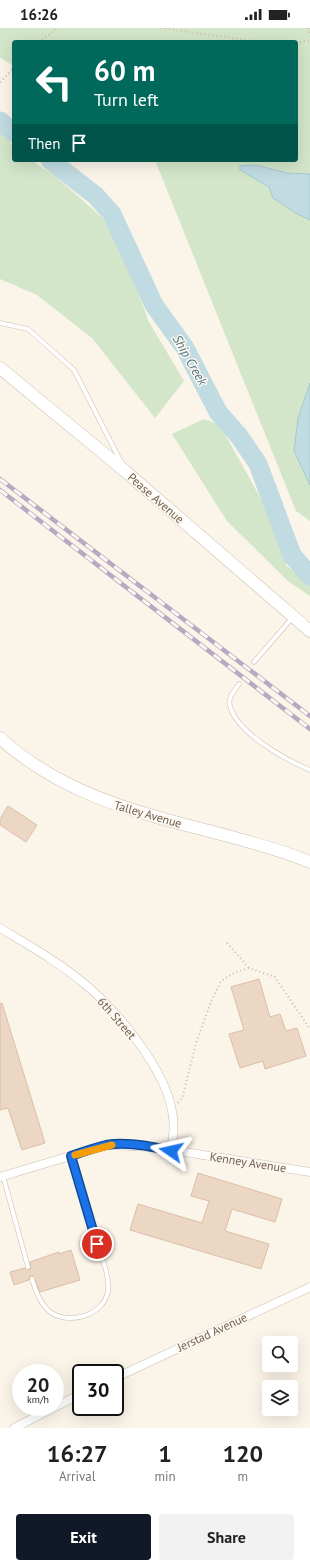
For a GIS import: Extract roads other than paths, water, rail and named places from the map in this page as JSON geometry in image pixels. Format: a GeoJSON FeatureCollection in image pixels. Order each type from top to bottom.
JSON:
{"type":"FeatureCollection","features":[{"type":"Feature","properties":{"kind":"street","name":"Pease Avenue"},"geometry":{"type":"LineString","coordinates":[[0,368],[125,472],[310,631]]}},
{"type":"Feature","properties":{"kind":"street","name":"Talley Avenue"},"geometry":{"type":"LineString","coordinates":[[0,738],[40,769],[72,788],[104,801],[140,813],[286,852],[310,862]]}},
{"type":"Feature","properties":{"kind":"street","name":"6th Street"},"geometry":{"type":"LineString","coordinates":[[0,928],[55,962],[86,985],[102,1000],[135,1038],[150,1060],[169,1099],[174,1133],[171,1151]]}},
{"type":"Feature","properties":{"kind":"street","name":"Kenney Avenue"},"geometry":{"type":"LineString","coordinates":[[1,1176],[107,1145],[121,1144],[154,1147],[171,1151],[310,1172]]}},
{"type":"Feature","properties":{"kind":"street","name":"Jerstad Avenue"},"geometry":{"type":"LineString","coordinates":[[124,1374],[310,1287]]}},
{"type":"Feature","properties":{"kind":"street"},"geometry":{"type":"LineString","coordinates":[[14,1428],[37,1416]]}},
{"type":"Feature","properties":{"kind":"lane"},"geometry":{"type":"LineString","coordinates":[[0,323],[28,330],[74,370],[125,472]]}},
{"type":"Feature","properties":{"kind":"lane"},"geometry":{"type":"LineString","coordinates":[[254,662],[293,617]]}},
{"type":"Feature","properties":{"kind":"lane"},"geometry":{"type":"LineString","coordinates":[[239,684],[230,698],[230,706],[237,718],[266,747],[291,762],[310,770]]}},
{"type":"Feature","properties":{"kind":"lane"},"geometry":{"type":"LineString","coordinates":[[32,1279],[38,1298],[50,1311],[64,1318],[77,1318],[88,1315],[101,1304],[108,1291],[105,1270],[71,1156]]}},
{"type":"Feature","properties":{"kind":"lane"},"geometry":{"type":"LineString","coordinates":[[1,1176],[28,1267]]}},
{"type":"Feature","properties":{"kind":"water"},"geometry":{"type":"Polygon","coordinates":[[[256,165],[287,173],[310,174],[310,220],[297,214],[273,198],[269,187],[240,170],[240,166],[256,165]]]}},
{"type":"Feature","properties":{"kind":"water"},"geometry":{"type":"Polygon","coordinates":[[[310,383],[310,485],[294,451],[298,418],[310,383]]]}},
{"type":"Feature","properties":{"kind":"waterway","name":"Ship Creek"},"geometry":{"type":"LineString","coordinates":[[0,121],[12,131]]}},
{"type":"Feature","properties":{"kind":"waterway","name":"Ship Creek"},"geometry":{"type":"LineString","coordinates":[[53,162],[96,196],[112,214],[154,305],[185,348],[218,412],[239,436],[258,464],[292,555],[310,576]]}},
{"type":"Feature","properties":{"kind":"railway"},"geometry":{"type":"LineString","coordinates":[[0,479],[310,716]]}},
{"type":"Feature","properties":{"kind":"railway"},"geometry":{"type":"LineString","coordinates":[[0,490],[310,729]]}}]}
